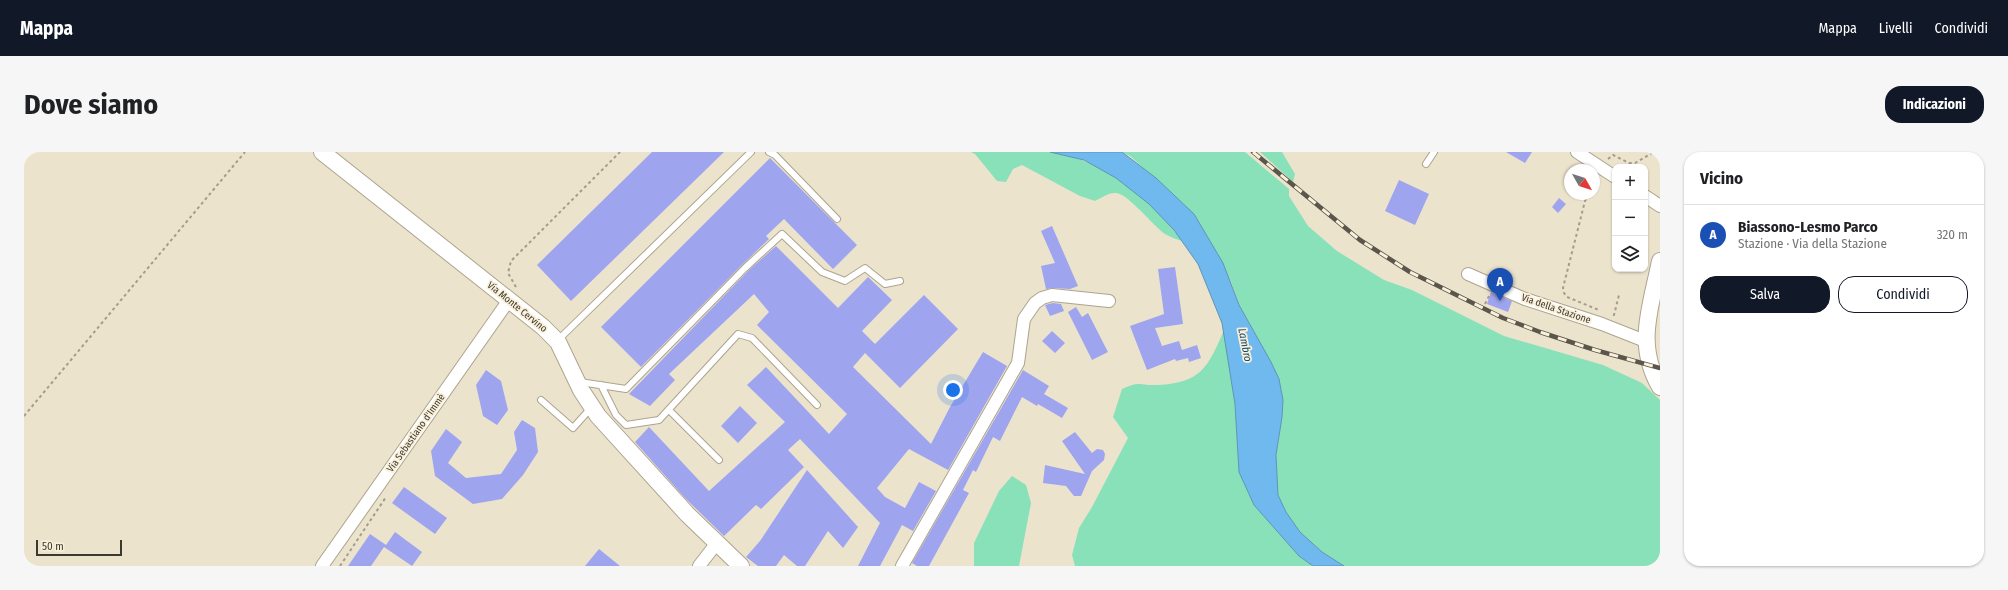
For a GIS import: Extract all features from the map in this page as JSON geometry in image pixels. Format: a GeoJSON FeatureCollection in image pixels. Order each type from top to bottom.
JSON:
{"type":"FeatureCollection","features":[{"type":"Feature","properties":{"kind":"street","name":"Via Monte Cervino"},"geometry":{"type":"LineString","coordinates":[[322,152],[544,327],[557,342],[576,381],[592,406],[682,508],[716,544],[741,566]]}},
{"type":"Feature","properties":{"kind":"street"},"geometry":{"type":"LineString","coordinates":[[1577,152],[1612,174]]}},
{"type":"Feature","properties":{"kind":"street"},"geometry":{"type":"LineString","coordinates":[[1648,198],[1660,206]]}},
{"type":"Feature","properties":{"kind":"street"},"geometry":{"type":"LineString","coordinates":[[1660,261],[1645,341],[1650,366],[1660,387]]}},
{"type":"Feature","properties":{"kind":"street","name":"Via della Stazione"},"geometry":{"type":"LineString","coordinates":[[1468,274],[1525,299],[1602,324],[1645,341]]}},
{"type":"Feature","properties":{"kind":"street"},"geometry":{"type":"LineString","coordinates":[[902,566],[1018,363],[1021,345],[1021,330],[1024,319],[1032,307],[1042,298],[1052,295],[1109,302]]}},
{"type":"Feature","properties":{"kind":"street","name":"Via Sebastiano d'Immè"},"geometry":{"type":"LineString","coordinates":[[322,566],[509,300]]}},
{"type":"Feature","properties":{"kind":"street"},"geometry":{"type":"LineString","coordinates":[[699,566],[716,544]]}},
{"type":"Feature","properties":{"kind":"lane"},"geometry":{"type":"LineString","coordinates":[[557,342],[751,152]]}},
{"type":"Feature","properties":{"kind":"lane"},"geometry":{"type":"LineString","coordinates":[[769,152],[775,155],[837,219]]}},
{"type":"Feature","properties":{"kind":"lane"},"geometry":{"type":"LineString","coordinates":[[1426,164],[1434,152]]}},
{"type":"Feature","properties":{"kind":"lane"},"geometry":{"type":"LineString","coordinates":[[576,381],[626,389],[746,268],[782,234],[822,272],[845,281],[865,268],[885,284],[900,281]]}},
{"type":"Feature","properties":{"kind":"lane"},"geometry":{"type":"LineString","coordinates":[[601,385],[616,415],[626,425],[659,420],[738,334],[752,338],[817,405]]}},
{"type":"Feature","properties":{"kind":"lane"},"geometry":{"type":"LineString","coordinates":[[540,400],[573,428],[592,406]]}},
{"type":"Feature","properties":{"kind":"lane"},"geometry":{"type":"LineString","coordinates":[[668,410],[719,460]]}},
{"type":"Feature","properties":{"kind":"path"},"geometry":{"type":"LineString","coordinates":[[24,416],[245,152]]}},
{"type":"Feature","properties":{"kind":"path"},"geometry":{"type":"LineString","coordinates":[[509,300],[516,287],[508,273],[511,261],[620,152]]}},
{"type":"Feature","properties":{"kind":"path"},"geometry":{"type":"LineString","coordinates":[[1600,170],[1613,155],[1629,163],[1635,163],[1654,152]]}},
{"type":"Feature","properties":{"kind":"path"},"geometry":{"type":"LineString","coordinates":[[1585,200],[1564,293],[1567,297],[1614,315],[1619,294]]}},
{"type":"Feature","properties":{"kind":"path"},"geometry":{"type":"LineString","coordinates":[[1602,324],[1606,312]]}},
{"type":"Feature","properties":{"kind":"green space"},"geometry":{"type":"Polygon","coordinates":[[[971,152],[1051,152],[1070,156],[1089,163],[1125,183],[1141,196],[1170,225],[1182,241],[1165,234],[1133,203],[1120,194],[1110,194],[1095,201],[1080,196],[1022,165],[1013,169],[1006,182],[997,181],[975,154],[971,152]]]}},
{"type":"Feature","properties":{"kind":"green space"},"geometry":{"type":"Polygon","coordinates":[[[1122,152],[1245,152],[1289,189],[1289,196],[1308,226],[1337,251],[1384,280],[1412,290],[1504,336],[1603,365],[1642,383],[1660,400],[1660,566],[1344,566],[1322,552],[1300,532],[1286,512],[1278,495],[1276,455],[1283,400],[1279,379],[1239,305],[1231,282],[1194,214],[1130,156],[1122,152]]]}},
{"type":"Feature","properties":{"kind":"green space"},"geometry":{"type":"Polygon","coordinates":[[[1260,152],[1282,152],[1295,174],[1293,182],[1260,152]]]}},
{"type":"Feature","properties":{"kind":"green space"},"geometry":{"type":"Polygon","coordinates":[[[1224,330],[1235,404],[1239,472],[1254,505],[1299,556],[1313,566],[1075,566],[1072,555],[1079,528],[1092,507],[1128,438],[1113,417],[1122,389],[1137,384],[1173,384],[1194,376],[1201,371],[1213,354],[1224,330]]]}},
{"type":"Feature","properties":{"kind":"green space"},"geometry":{"type":"Polygon","coordinates":[[[1012,476],[1026,485],[1031,503],[1019,566],[974,566],[974,543],[999,491],[1012,476]]]}},
{"type":"Feature","properties":{"kind":"water","name":"Lambro"},"geometry":{"type":"Polygon","coordinates":[[[1050,152],[1122,152],[1156,178],[1194,214],[1223,263],[1239,305],[1279,379],[1283,400],[1276,455],[1278,495],[1286,512],[1300,532],[1322,552],[1344,566],[1313,566],[1299,556],[1254,505],[1239,472],[1235,404],[1222,323],[1198,264],[1174,230],[1149,204],[1116,178],[1084,160],[1050,152]]]}},
{"type":"Feature","properties":{"kind":"building"},"geometry":{"type":"Polygon","coordinates":[[[652,152],[724,152],[571,301],[537,265],[652,152]]]}},
{"type":"Feature","properties":{"kind":"building"},"geometry":{"type":"Polygon","coordinates":[[[1506,152],[1532,152],[1525,163],[1506,152]]]}},
{"type":"Feature","properties":{"kind":"building"},"geometry":{"type":"Polygon","coordinates":[[[770,158],[857,245],[833,269],[784,219],[766,236],[769,239],[641,367],[601,327],[770,158]]]}},
{"type":"Feature","properties":{"kind":"building"},"geometry":{"type":"Polygon","coordinates":[[[1399,180],[1429,194],[1415,225],[1385,211],[1399,180]]]}},
{"type":"Feature","properties":{"kind":"building"},"geometry":{"type":"Polygon","coordinates":[[[1559,198],[1566,204],[1558,213],[1552,207],[1559,198]]]}},
{"type":"Feature","properties":{"kind":"building"},"geometry":{"type":"Polygon","coordinates":[[[1052,226],[1078,286],[1070,289],[1046,289],[1041,266],[1055,263],[1041,231],[1052,226]]]}},
{"type":"Feature","properties":{"kind":"building"},"geometry":{"type":"Polygon","coordinates":[[[776,246],[838,308],[868,277],[892,300],[862,331],[875,344],[924,295],[958,329],[900,388],[865,353],[853,367],[931,444],[950,407],[983,352],[1007,366],[948,470],[909,449],[877,488],[885,497],[905,508],[919,482],[936,491],[913,531],[902,525],[880,566],[858,566],[880,523],[800,439],[788,450],[804,467],[761,509],[756,505],[724,536],[685,498],[635,442],[649,427],[709,491],[785,422],[747,385],[766,367],[829,434],[847,414],[757,325],[769,312],[754,294],[669,374],[675,380],[650,406],[629,394],[748,271],[776,246]]]}},
{"type":"Feature","properties":{"kind":"building"},"geometry":{"type":"Polygon","coordinates":[[[1175,267],[1183,324],[1155,328],[1162,346],[1179,341],[1182,350],[1197,345],[1201,358],[1189,362],[1188,358],[1176,361],[1175,359],[1147,370],[1130,326],[1164,314],[1158,269],[1175,267]]]}},
{"type":"Feature","properties":{"kind":"building"},"geometry":{"type":"Polygon","coordinates":[[[1491,292],[1512,301],[1508,312],[1487,304],[1491,292]]]}},
{"type":"Feature","properties":{"kind":"building"},"geometry":{"type":"Polygon","coordinates":[[[1053,303],[1061,304],[1064,311],[1050,316],[1045,305],[1053,303]]]}},
{"type":"Feature","properties":{"kind":"building"},"geometry":{"type":"Polygon","coordinates":[[[1076,307],[1082,317],[1088,313],[1108,352],[1092,360],[1068,312],[1076,307]]]}},
{"type":"Feature","properties":{"kind":"building"},"geometry":{"type":"Polygon","coordinates":[[[1052,331],[1065,343],[1055,353],[1042,341],[1052,331]]]}},
{"type":"Feature","properties":{"kind":"building"},"geometry":{"type":"Polygon","coordinates":[[[486,370],[501,381],[508,410],[497,425],[483,416],[476,385],[486,370]]]}},
{"type":"Feature","properties":{"kind":"building"},"geometry":{"type":"Polygon","coordinates":[[[1023,370],[1049,386],[1044,394],[1068,408],[1062,418],[1038,404],[1037,406],[1022,397],[1000,441],[993,437],[976,472],[973,470],[963,490],[969,493],[929,566],[917,566],[912,563],[1023,370]]]}},
{"type":"Feature","properties":{"kind":"building"},"geometry":{"type":"Polygon","coordinates":[[[740,406],[757,423],[738,443],[721,426],[740,406]]]}},
{"type":"Feature","properties":{"kind":"building"},"geometry":{"type":"Polygon","coordinates":[[[522,420],[535,428],[538,452],[523,475],[502,499],[473,504],[435,476],[431,451],[446,429],[462,442],[448,463],[466,478],[501,474],[517,450],[514,432],[522,420]]]}},
{"type":"Feature","properties":{"kind":"building"},"geometry":{"type":"Polygon","coordinates":[[[1075,432],[1092,453],[1097,449],[1103,450],[1105,454],[1104,460],[1092,471],[1081,496],[1074,496],[1066,486],[1043,483],[1045,465],[1085,474],[1062,441],[1075,432]]]}},
{"type":"Feature","properties":{"kind":"building"},"geometry":{"type":"Polygon","coordinates":[[[807,470],[858,527],[843,548],[828,531],[805,566],[797,566],[784,555],[776,566],[758,566],[746,557],[760,541],[807,470]]]}},
{"type":"Feature","properties":{"kind":"building"},"geometry":{"type":"Polygon","coordinates":[[[404,487],[447,518],[435,534],[392,503],[404,487]]]}},
{"type":"Feature","properties":{"kind":"building"},"geometry":{"type":"Polygon","coordinates":[[[395,532],[422,552],[412,566],[384,547],[371,566],[348,566],[370,534],[386,545],[395,532]]]}},
{"type":"Feature","properties":{"kind":"building"},"geometry":{"type":"Polygon","coordinates":[[[599,549],[620,566],[585,566],[599,549]]]}},
{"type":"Feature","properties":{"kind":"railway"},"geometry":{"type":"LineString","coordinates":[[1253,152],[1360,240],[1410,272],[1503,318],[1595,350],[1660,368]]}},
{"type":"Feature","properties":{"kind":"place","name":"Biassono-Lesmo Parco"},"geometry":{"type":"Point","coordinates":[1500,301]}}]}
